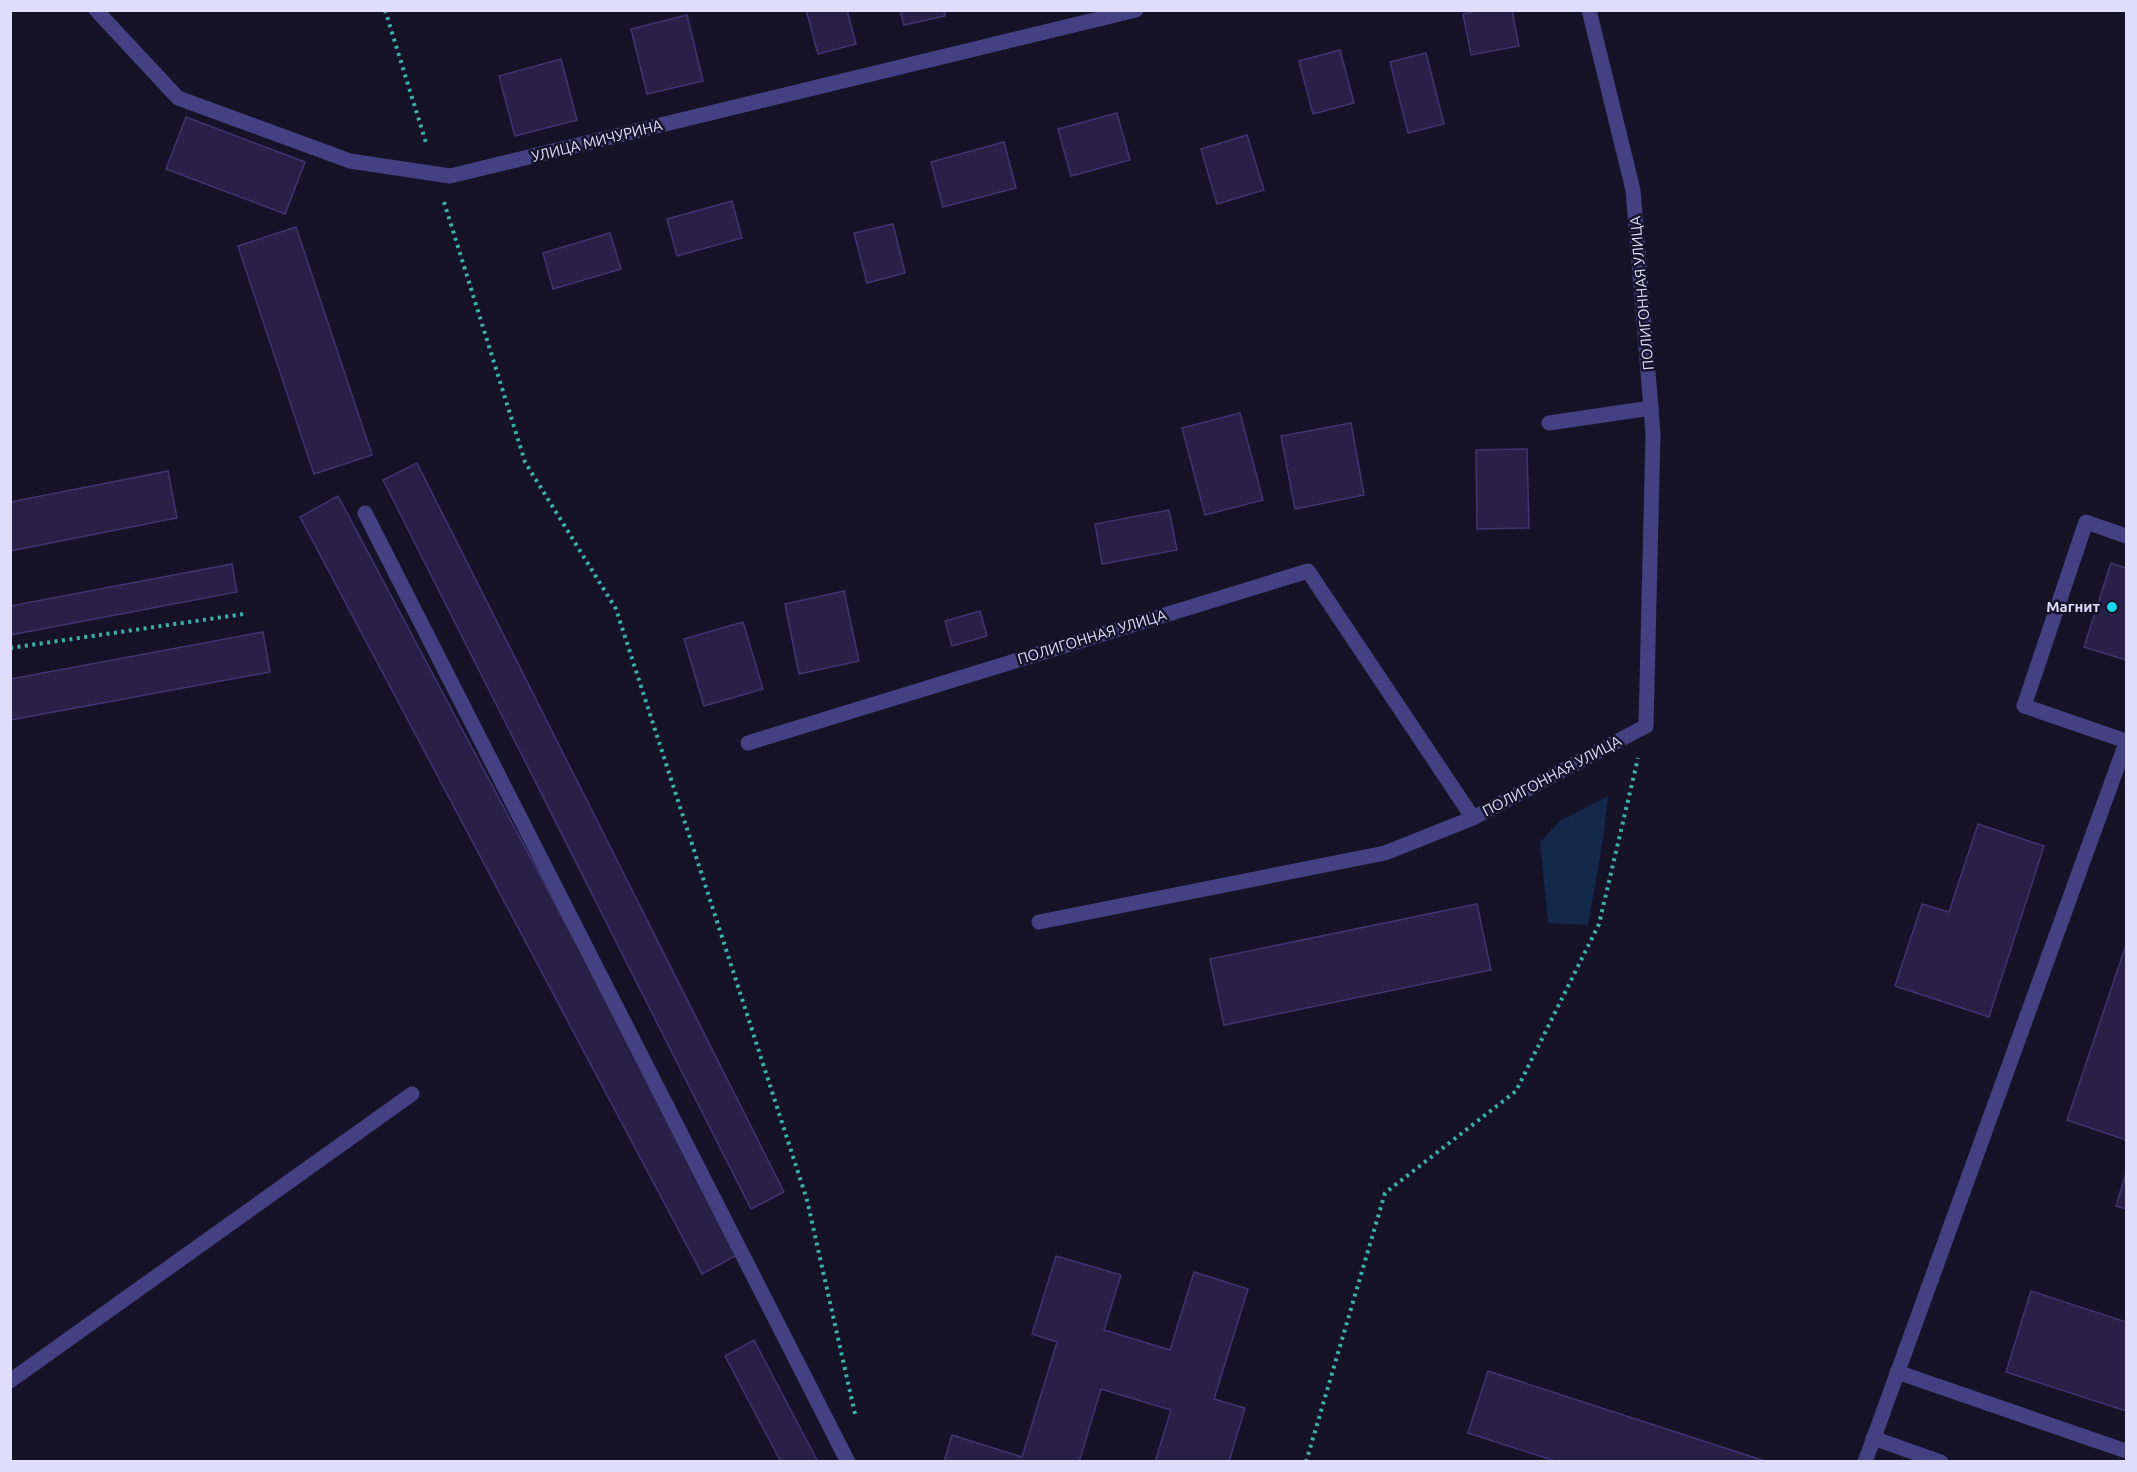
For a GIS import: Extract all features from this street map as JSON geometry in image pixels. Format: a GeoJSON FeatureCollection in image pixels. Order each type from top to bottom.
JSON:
{"type":"FeatureCollection","features":[{"type":"Feature","properties":{"kind":"street","name":"УЛИЦА МИЧУРИНА"},"geometry":{"type":"LineString","coordinates":[[96,10],[178,98],[350,161],[450,176],[1136,10]]}},
{"type":"Feature","properties":{"kind":"street","name":"ПОЛИГОННАЯ УЛИЦА"},"geometry":{"type":"LineString","coordinates":[[748,743],[1308,571],[1473,818],[1646,726],[1653,435],[1651,408],[1633,190],[1589,10]]}},
{"type":"Feature","properties":{"kind":"street"},"geometry":{"type":"LineString","coordinates":[[1549,423],[1651,408]]}},
{"type":"Feature","properties":{"kind":"street"},"geometry":{"type":"LineString","coordinates":[[365,513],[848,1461]]}},
{"type":"Feature","properties":{"kind":"street"},"geometry":{"type":"LineString","coordinates":[[1865,1461],[2127,742],[2024,706],[2086,522],[2127,536]]}},
{"type":"Feature","properties":{"kind":"street"},"geometry":{"type":"LineString","coordinates":[[1039,922],[1367,858],[1473,818]]}},
{"type":"Feature","properties":{"kind":"street"},"geometry":{"type":"LineString","coordinates":[[10,1381],[412,1094]]}},
{"type":"Feature","properties":{"kind":"street"},"geometry":{"type":"LineString","coordinates":[[1897,1372],[2127,1451]]}},
{"type":"Feature","properties":{"kind":"street"},"geometry":{"type":"LineString","coordinates":[[1873,1438],[1941,1461]]}},
{"type":"Feature","properties":{"kind":"path"},"geometry":{"type":"LineString","coordinates":[[385,10],[430,157]]}},
{"type":"Feature","properties":{"kind":"path"},"geometry":{"type":"LineString","coordinates":[[441,191],[525,462],[616,609],[807,1200],[855,1416]]}},
{"type":"Feature","properties":{"kind":"path"},"geometry":{"type":"LineString","coordinates":[[10,648],[244,614]]}},
{"type":"Feature","properties":{"kind":"path"},"geometry":{"type":"LineString","coordinates":[[1306,1461],[1385,1192],[1516,1091],[1599,924],[1646,726]]}},
{"type":"Feature","properties":{"kind":"water"},"geometry":{"type":"Polygon","coordinates":[[[1608,796],[1603,840],[1588,925],[1548,923],[1540,842],[1560,821],[1608,796]]]}},
{"type":"Feature","properties":{"kind":"building"},"geometry":{"type":"Polygon","coordinates":[[[806,10],[847,10],[856,44],[818,54],[806,10]]]}},
{"type":"Feature","properties":{"kind":"building"},"geometry":{"type":"Polygon","coordinates":[[[900,10],[944,10],[945,16],[904,25],[900,10]]]}},
{"type":"Feature","properties":{"kind":"building"},"geometry":{"type":"Polygon","coordinates":[[[1482,10],[1512,10],[1519,46],[1471,55],[1463,14],[1482,10]]]}},
{"type":"Feature","properties":{"kind":"building"},"geometry":{"type":"Polygon","coordinates":[[[687,15],[703,81],[647,94],[631,29],[687,15]]]}},
{"type":"Feature","properties":{"kind":"building"},"geometry":{"type":"Polygon","coordinates":[[[1340,50],[1354,103],[1313,114],[1299,61],[1340,50]]]}},
{"type":"Feature","properties":{"kind":"building"},"geometry":{"type":"Polygon","coordinates":[[[1426,53],[1444,124],[1408,133],[1390,62],[1426,53]]]}},
{"type":"Feature","properties":{"kind":"building"},"geometry":{"type":"Polygon","coordinates":[[[561,59],[577,120],[515,136],[499,76],[561,59]]]}},
{"type":"Feature","properties":{"kind":"building"},"geometry":{"type":"Polygon","coordinates":[[[1117,113],[1130,160],[1071,176],[1058,129],[1117,113]]]}},
{"type":"Feature","properties":{"kind":"building"},"geometry":{"type":"Polygon","coordinates":[[[186,117],[305,162],[285,214],[166,169],[186,117]]]}},
{"type":"Feature","properties":{"kind":"building"},"geometry":{"type":"Polygon","coordinates":[[[1247,135],[1264,190],[1217,204],[1201,149],[1247,135]]]}},
{"type":"Feature","properties":{"kind":"building"},"geometry":{"type":"Polygon","coordinates":[[[1004,142],[1016,188],[943,207],[931,162],[1004,142]]]}},
{"type":"Feature","properties":{"kind":"building"},"geometry":{"type":"Polygon","coordinates":[[[732,201],[742,238],[677,256],[667,219],[732,201]]]}},
{"type":"Feature","properties":{"kind":"building"},"geometry":{"type":"Polygon","coordinates":[[[893,224],[905,273],[867,283],[854,233],[893,224]]]}},
{"type":"Feature","properties":{"kind":"building"},"geometry":{"type":"Polygon","coordinates":[[[296,227],[372,455],[314,474],[238,246],[296,227]]]}},
{"type":"Feature","properties":{"kind":"building"},"geometry":{"type":"Polygon","coordinates":[[[610,233],[621,269],[553,289],[543,253],[610,233]]]}},
{"type":"Feature","properties":{"kind":"building"},"geometry":{"type":"Polygon","coordinates":[[[1240,413],[1263,500],[1205,515],[1182,428],[1240,413]]]}},
{"type":"Feature","properties":{"kind":"building"},"geometry":{"type":"Polygon","coordinates":[[[1351,423],[1364,495],[1295,509],[1281,436],[1351,423]]]}},
{"type":"Feature","properties":{"kind":"building"},"geometry":{"type":"Polygon","coordinates":[[[1527,449],[1529,528],[1477,529],[1476,450],[1527,449]]]}},
{"type":"Feature","properties":{"kind":"building"},"geometry":{"type":"Polygon","coordinates":[[[417,463],[784,1192],[751,1209],[383,480],[417,463]]]}},
{"type":"Feature","properties":{"kind":"building"},"geometry":{"type":"Polygon","coordinates":[[[168,471],[177,518],[10,551],[10,502],[168,471]]]}},
{"type":"Feature","properties":{"kind":"building"},"geometry":{"type":"Polygon","coordinates":[[[338,496],[741,1253],[702,1274],[300,517],[338,496]]]}},
{"type":"Feature","properties":{"kind":"building"},"geometry":{"type":"Polygon","coordinates":[[[1169,510],[1177,550],[1102,564],[1095,524],[1169,510]]]}},
{"type":"Feature","properties":{"kind":"building","name":"Магнит"},"geometry":{"type":"Polygon","coordinates":[[[2111,563],[2126,568],[2126,660],[2084,647],[2111,563]]]}},
{"type":"Feature","properties":{"kind":"building"},"geometry":{"type":"Polygon","coordinates":[[[232,564],[237,592],[10,635],[10,606],[232,564]]]}},
{"type":"Feature","properties":{"kind":"building"},"geometry":{"type":"Polygon","coordinates":[[[844,591],[859,661],[799,674],[785,604],[844,591]]]}},
{"type":"Feature","properties":{"kind":"building"},"geometry":{"type":"Polygon","coordinates":[[[980,611],[987,636],[952,646],[945,621],[980,611]]]}},
{"type":"Feature","properties":{"kind":"building"},"geometry":{"type":"Polygon","coordinates":[[[743,622],[763,689],[704,706],[684,639],[743,622]]]}},
{"type":"Feature","properties":{"kind":"building"},"geometry":{"type":"Polygon","coordinates":[[[263,632],[270,672],[10,720],[10,679],[263,632]]]}},
{"type":"Feature","properties":{"kind":"building"},"geometry":{"type":"Polygon","coordinates":[[[1978,824],[2044,846],[1989,1017],[1895,986],[1922,904],[1949,912],[1978,824]]]}},
{"type":"Feature","properties":{"kind":"building"},"geometry":{"type":"Polygon","coordinates":[[[1477,904],[1491,970],[1224,1025],[1210,959],[1477,904]]]}},
{"type":"Feature","properties":{"kind":"building"},"geometry":{"type":"Polygon","coordinates":[[[2126,945],[2126,1140],[2067,1120],[2126,945]]]}},
{"type":"Feature","properties":{"kind":"building"},"geometry":{"type":"Polygon","coordinates":[[[2126,1173],[2126,1209],[2116,1206],[2126,1173]]]}},
{"type":"Feature","properties":{"kind":"building"},"geometry":{"type":"Polygon","coordinates":[[[1056,1256],[1121,1275],[1104,1330],[1170,1350],[1194,1272],[1248,1289],[1214,1399],[1245,1408],[1229,1462],[1155,1462],[1171,1410],[1101,1389],[1079,1462],[944,1462],[952,1435],[1022,1457],[1057,1342],[1032,1334],[1056,1256]]]}},
{"type":"Feature","properties":{"kind":"building"},"geometry":{"type":"Polygon","coordinates":[[[2031,1291],[2126,1322],[2126,1411],[2006,1372],[2031,1291]]]}},
{"type":"Feature","properties":{"kind":"building"},"geometry":{"type":"Polygon","coordinates":[[[754,1340],[818,1462],[781,1462],[725,1356],[754,1340]]]}},
{"type":"Feature","properties":{"kind":"building"},"geometry":{"type":"Polygon","coordinates":[[[1488,1371],[1768,1462],[1558,1462],[1468,1433],[1488,1371]]]}},
{"type":"Feature","properties":{"kind":"place","name":"Магнит"},"geometry":{"type":"Point","coordinates":[2112,607]}}]}
